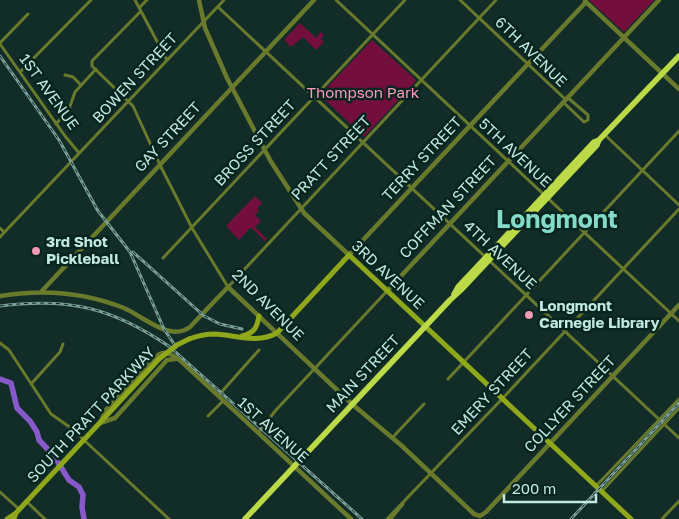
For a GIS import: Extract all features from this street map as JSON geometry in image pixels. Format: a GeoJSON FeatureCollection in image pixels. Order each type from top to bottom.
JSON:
{"type":"FeatureCollection","features":[{"type":"Feature","properties":{"kind":"highway","name":"MAIN STREET"},"geometry":{"type":"LineString","coordinates":[[245,519],[450,300],[458,287],[488,259],[594,142],[599,140],[679,56]]}},
{"type":"Feature","properties":{"kind":"main road","name":"3RD AVENUE"},"geometry":{"type":"LineString","coordinates":[[349,255],[631,519]]}},
{"type":"Feature","properties":{"kind":"main road","name":"TERRY STREET"},"geometry":{"type":"LineString","coordinates":[[276,333],[349,255]]}},
{"type":"Feature","properties":{"kind":"main road"},"geometry":{"type":"LineString","coordinates":[[236,337],[254,331],[259,316]]}},
{"type":"Feature","properties":{"kind":"main road","name":"SOUTH PRATT PARKWAY"},"geometry":{"type":"LineString","coordinates":[[7,519],[16,514],[159,359],[177,344],[206,334],[260,339],[276,333]]}},
{"type":"Feature","properties":{"kind":"street"},"geometry":{"type":"LineString","coordinates":[[20,72],[91,0]]}},
{"type":"Feature","properties":{"kind":"street"},"geometry":{"type":"LineString","coordinates":[[135,0],[167,60]]}},
{"type":"Feature","properties":{"kind":"street"},"geometry":{"type":"LineString","coordinates":[[56,124],[67,113],[72,96],[96,69],[92,66],[92,61],[147,0]]}},
{"type":"Feature","properties":{"kind":"street","name":"3RD AVENUE"},"geometry":{"type":"LineString","coordinates":[[199,0],[204,23],[231,88],[264,150],[301,209],[349,255]]}},
{"type":"Feature","properties":{"kind":"street","name":"BOWEN STREET"},"geometry":{"type":"LineString","coordinates":[[0,237],[224,0]]}},
{"type":"Feature","properties":{"kind":"street","name":"GAY STREET"},"geometry":{"type":"LineString","coordinates":[[41,292],[314,0]]}},
{"type":"Feature","properties":{"kind":"street","name":"5TH AVENUE"},"geometry":{"type":"LineString","coordinates":[[336,0],[679,322]]}},
{"type":"Feature","properties":{"kind":"street","name":"BROSS STREET"},"geometry":{"type":"LineString","coordinates":[[163,258],[405,0]]}},
{"type":"Feature","properties":{"kind":"street","name":"6TH AVENUE"},"geometry":{"type":"LineString","coordinates":[[460,0],[565,99],[584,122],[588,120],[588,115],[565,99]]}},
{"type":"Feature","properties":{"kind":"street","name":"PRATT STREET"},"geometry":{"type":"LineString","coordinates":[[41,292],[78,295],[97,299],[124,308],[169,331],[184,331],[228,287],[496,0]]}},
{"type":"Feature","properties":{"kind":"street","name":"COFFMAN STREET"},"geometry":{"type":"LineString","coordinates":[[258,434],[276,410],[658,0]]}},
{"type":"Feature","properties":{"kind":"street"},"geometry":{"type":"LineString","coordinates":[[585,1],[679,89]]}},
{"type":"Feature","properties":{"kind":"street","name":"TERRY STREET"},"geometry":{"type":"LineString","coordinates":[[349,255],[585,1]]}},
{"type":"Feature","properties":{"kind":"street","name":"4TH AVENUE"},"geometry":{"type":"LineString","coordinates":[[218,7],[679,438]]}},
{"type":"Feature","properties":{"kind":"street"},"geometry":{"type":"LineString","coordinates":[[0,43],[28,14]]}},
{"type":"Feature","properties":{"kind":"street","name":"1ST AVENUE"},"geometry":{"type":"LineString","coordinates":[[0,43],[56,124],[79,153]]}},
{"type":"Feature","properties":{"kind":"street","name":"2ND AVENUE"},"geometry":{"type":"LineString","coordinates":[[96,69],[129,101],[192,228],[228,287],[352,404],[393,438],[477,516]]}},
{"type":"Feature","properties":{"kind":"street"},"geometry":{"type":"LineString","coordinates":[[65,75],[73,77],[81,85]]}},
{"type":"Feature","properties":{"kind":"street"},"geometry":{"type":"LineString","coordinates":[[448,379],[679,131]]}},
{"type":"Feature","properties":{"kind":"street"},"geometry":{"type":"LineString","coordinates":[[604,134],[679,205]]}},
{"type":"Feature","properties":{"kind":"street","name":"EMERY STREET"},"geometry":{"type":"LineString","coordinates":[[389,519],[679,209]]}},
{"type":"Feature","properties":{"kind":"street"},"geometry":{"type":"LineString","coordinates":[[0,228],[4,232]]}},
{"type":"Feature","properties":{"kind":"street"},"geometry":{"type":"LineString","coordinates":[[0,296],[41,292]]}},
{"type":"Feature","properties":{"kind":"street"},"geometry":{"type":"LineString","coordinates":[[216,298],[227,293],[240,298]]}},
{"type":"Feature","properties":{"kind":"street","name":"COLLYER STREET"},"geometry":{"type":"LineString","coordinates":[[477,516],[486,512],[679,305]]}},
{"type":"Feature","properties":{"kind":"street"},"geometry":{"type":"LineString","coordinates":[[0,343],[9,350],[51,414],[71,428],[169,519]]}},
{"type":"Feature","properties":{"kind":"street"},"geometry":{"type":"LineString","coordinates":[[31,384],[60,352],[63,344]]}},
{"type":"Feature","properties":{"kind":"street"},"geometry":{"type":"LineString","coordinates":[[220,395],[259,350]]}},
{"type":"Feature","properties":{"kind":"street"},"geometry":{"type":"LineString","coordinates":[[100,423],[106,410],[161,352],[165,352],[179,360]]}},
{"type":"Feature","properties":{"kind":"street"},"geometry":{"type":"LineString","coordinates":[[100,423],[114,418],[169,359],[179,360]]}},
{"type":"Feature","properties":{"kind":"street","name":"1ST AVENUE"},"geometry":{"type":"LineString","coordinates":[[179,360],[220,395],[223,401],[351,519]]}},
{"type":"Feature","properties":{"kind":"street"},"geometry":{"type":"LineString","coordinates":[[596,487],[679,399]]}},
{"type":"Feature","properties":{"kind":"street"},"geometry":{"type":"LineString","coordinates":[[208,416],[223,401]]}},
{"type":"Feature","properties":{"kind":"street"},"geometry":{"type":"LineString","coordinates":[[393,438],[424,404]]}},
{"type":"Feature","properties":{"kind":"street"},"geometry":{"type":"LineString","coordinates":[[601,492],[679,408]]}},
{"type":"Feature","properties":{"kind":"street"},"geometry":{"type":"LineString","coordinates":[[0,492],[16,514]]}},
{"type":"Feature","properties":{"kind":"street"},"geometry":{"type":"LineString","coordinates":[[662,519],[679,501]]}},
{"type":"Feature","properties":{"kind":"street"},"geometry":{"type":"LineString","coordinates":[[27,502],[45,519]]}},
{"type":"Feature","properties":{"kind":"green space"},"geometry":{"type":"Polygon","coordinates":[[[589,0],[654,0],[624,32],[589,0]]]}},
{"type":"Feature","properties":{"kind":"green space"},"geometry":{"type":"Polygon","coordinates":[[[300,23],[316,38],[321,32],[324,35],[321,39],[324,42],[316,50],[303,37],[291,47],[284,40],[300,23]]]}},
{"type":"Feature","properties":{"kind":"green space","name":"Thompson Park"},"geometry":{"type":"Polygon","coordinates":[[[372,40],[416,81],[364,137],[320,95],[372,40]]]}},
{"type":"Feature","properties":{"kind":"green space"},"geometry":{"type":"Polygon","coordinates":[[[255,196],[262,203],[257,208],[259,211],[255,215],[261,221],[255,227],[267,239],[265,241],[251,227],[239,240],[226,226],[255,196]]]}},
{"type":"Feature","properties":{"kind":"waterway"},"geometry":{"type":"LineString","coordinates":[[0,379],[11,383],[17,408],[30,421],[37,432],[39,440],[54,456],[69,480],[79,487],[83,495],[84,519]]}},
{"type":"Feature","properties":{"kind":"railway"},"geometry":{"type":"LineString","coordinates":[[0,56],[59,140],[98,211],[130,252],[164,329],[176,347]]}},
{"type":"Feature","properties":{"kind":"railway"},"geometry":{"type":"LineString","coordinates":[[133,252],[204,316],[220,324],[242,329]]}},
{"type":"Feature","properties":{"kind":"railway"},"geometry":{"type":"LineString","coordinates":[[0,306],[48,303],[90,308],[129,323],[149,334],[170,347],[362,519]]}},
{"type":"Feature","properties":{"kind":"railway"},"geometry":{"type":"LineString","coordinates":[[571,519],[679,403]]}},
{"type":"Feature","properties":{"kind":"place","name":"3rd Shot Pickleball"},"geometry":{"type":"Point","coordinates":[36,251]}},
{"type":"Feature","properties":{"kind":"place","name":"Longmont Carnegie Library"},"geometry":{"type":"Point","coordinates":[529,315]}},
{"type":"Feature","properties":{"kind":"district","name":"Longmont"},"geometry":{"type":"Point","coordinates":[557,219]}}]}
